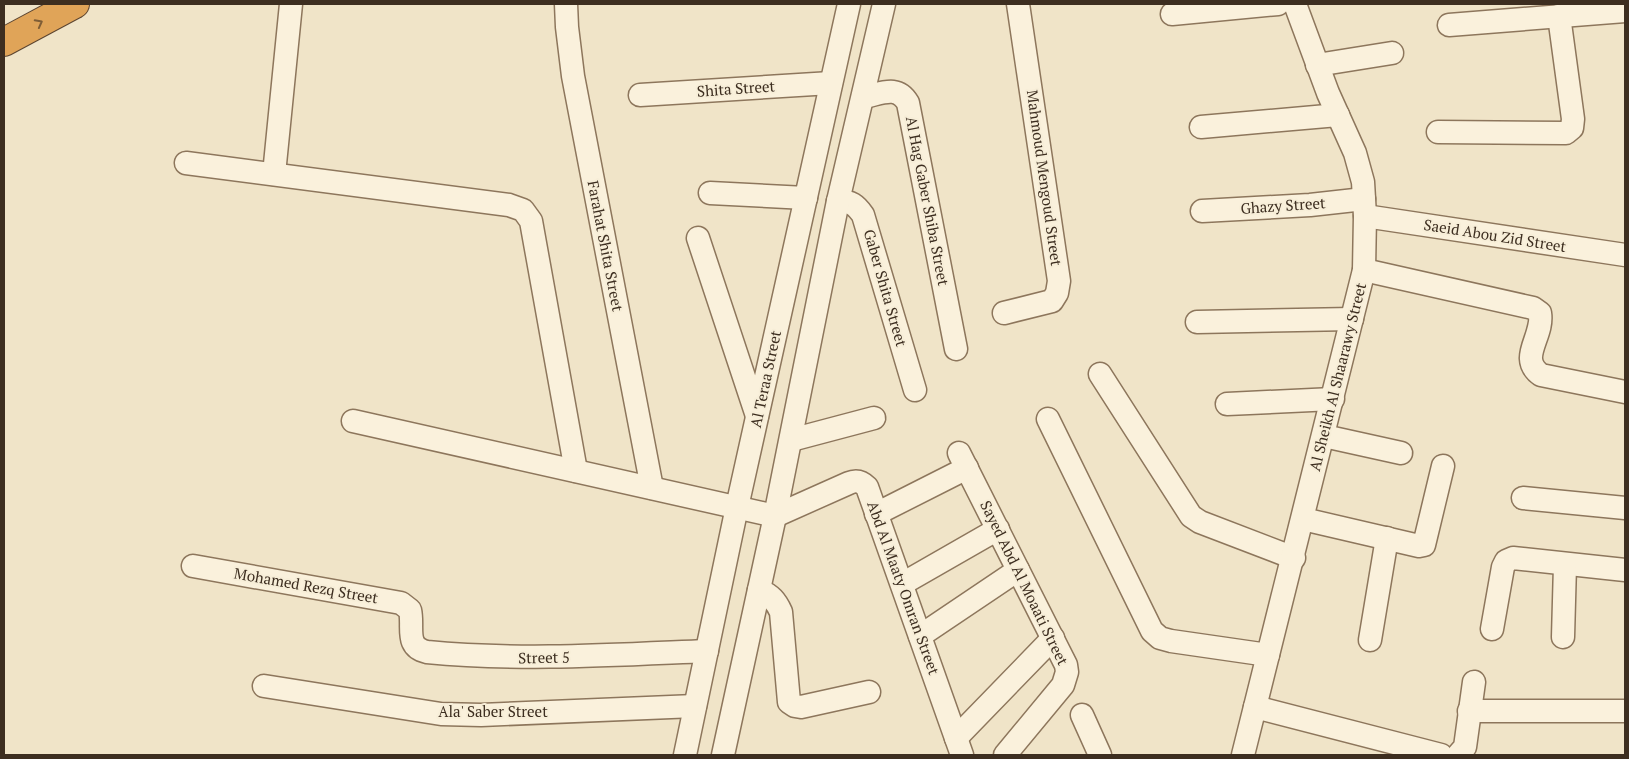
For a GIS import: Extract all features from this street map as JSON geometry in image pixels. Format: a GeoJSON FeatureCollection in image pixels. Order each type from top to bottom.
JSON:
{"type":"FeatureCollection","features":[{"type":"Feature","properties":{"kind":"highway"},"geometry":{"type":"LineString","coordinates":[[4,42],[75,4]]}},
{"type":"Feature","properties":{"kind":"street"},"geometry":{"type":"LineString","coordinates":[[274,174],[291,4]]}},
{"type":"Feature","properties":{"kind":"street","name":"Farahat Shita Street"},"geometry":{"type":"LineString","coordinates":[[566,4],[572,76],[652,488]]}},
{"type":"Feature","properties":{"kind":"street","name":"Al Teraa Street"},"geometry":{"type":"LineString","coordinates":[[684,755],[736,507],[758,417],[849,4]]}},
{"type":"Feature","properties":{"kind":"street"},"geometry":{"type":"LineString","coordinates":[[723,755],[775,516],[838,201],[884,4]]}},
{"type":"Feature","properties":{"kind":"street","name":"Mahmoud Mengoud Street"},"geometry":{"type":"LineString","coordinates":[[1004,313],[1052,301],[1057,293],[1059,282],[1018,4]]}},
{"type":"Feature","properties":{"kind":"street"},"geometry":{"type":"LineString","coordinates":[[1172,14],[1278,4]]}},
{"type":"Feature","properties":{"kind":"street","name":"Al Sheikh Al Shaarawy Street"},"geometry":{"type":"LineString","coordinates":[[1243,755],[1294,558],[1364,270],[1365,208],[1363,182],[1355,153],[1317,65],[1295,4]]}},
{"type":"Feature","properties":{"kind":"street"},"geometry":{"type":"LineString","coordinates":[[1449,24],[1549,12],[1625,11]]}},
{"type":"Feature","properties":{"kind":"street"},"geometry":{"type":"LineString","coordinates":[[1438,132],[1566,133],[1572,128],[1573,119],[1549,12]]}},
{"type":"Feature","properties":{"kind":"street"},"geometry":{"type":"LineString","coordinates":[[1317,65],[1392,53]]}},
{"type":"Feature","properties":{"kind":"street","name":"Shita Street"},"geometry":{"type":"LineString","coordinates":[[640,95],[831,83]]}},
{"type":"Feature","properties":{"kind":"street","name":"Al Hag Gaber Shiba Street"},"geometry":{"type":"LineString","coordinates":[[863,97],[895,91],[903,94],[908,103],[956,349]]}},
{"type":"Feature","properties":{"kind":"street"},"geometry":{"type":"LineString","coordinates":[[1201,128],[1338,115]]}},
{"type":"Feature","properties":{"kind":"street"},"geometry":{"type":"LineString","coordinates":[[186,163],[509,205],[523,210],[530,221],[576,471]]}},
{"type":"Feature","properties":{"kind":"street"},"geometry":{"type":"LineString","coordinates":[[710,193],[806,198]]}},
{"type":"Feature","properties":{"kind":"street","name":"Gaber Shita Street"},"geometry":{"type":"LineString","coordinates":[[838,201],[849,201],[863,215],[915,390]]}},
{"type":"Feature","properties":{"kind":"street","name":"Ghazy Street"},"geometry":{"type":"LineString","coordinates":[[1202,211],[1301,206],[1365,208]]}},
{"type":"Feature","properties":{"kind":"street","name":"Saeid Abou Zid Street"},"geometry":{"type":"LineString","coordinates":[[1365,208],[1625,255]]}},
{"type":"Feature","properties":{"kind":"street"},"geometry":{"type":"LineString","coordinates":[[698,238],[758,417]]}},
{"type":"Feature","properties":{"kind":"street"},"geometry":{"type":"LineString","coordinates":[[1364,270],[1533,308],[1540,313],[1541,321],[1530,361],[1533,369],[1541,375],[1625,392]]}},
{"type":"Feature","properties":{"kind":"street"},"geometry":{"type":"LineString","coordinates":[[1197,322],[1352,319]]}},
{"type":"Feature","properties":{"kind":"street"},"geometry":{"type":"LineString","coordinates":[[1100,374],[1191,516],[1200,522],[1294,558]]}},
{"type":"Feature","properties":{"kind":"street"},"geometry":{"type":"LineString","coordinates":[[1227,404],[1333,399]]}},
{"type":"Feature","properties":{"kind":"street"},"geometry":{"type":"LineString","coordinates":[[790,440],[874,418]]}},
{"type":"Feature","properties":{"kind":"street"},"geometry":{"type":"LineString","coordinates":[[1048,419],[1152,631],[1160,638],[1171,641],[1268,655]]}},
{"type":"Feature","properties":{"kind":"street"},"geometry":{"type":"LineString","coordinates":[[353,421],[775,516]]}},
{"type":"Feature","properties":{"kind":"street"},"geometry":{"type":"LineString","coordinates":[[1324,436],[1401,453]]}},
{"type":"Feature","properties":{"kind":"street","name":"Sayed Abd Al Moaati Street"},"geometry":{"type":"LineString","coordinates":[[876,514],[963,461],[1066,665],[1065,680],[1005,755]]}},
{"type":"Feature","properties":{"kind":"street"},"geometry":{"type":"LineString","coordinates":[[1303,519],[1424,545],[1443,466]]}},
{"type":"Feature","properties":{"kind":"street","name":"Abd Al Maaty Omran Street"},"geometry":{"type":"LineString","coordinates":[[775,516],[855,481],[867,487],[959,747]]}},
{"type":"Feature","properties":{"kind":"street"},"geometry":{"type":"LineString","coordinates":[[1522,498],[1625,508]]}},
{"type":"Feature","properties":{"kind":"street"},"geometry":{"type":"LineString","coordinates":[[902,584],[998,529]]}},
{"type":"Feature","properties":{"kind":"street"},"geometry":{"type":"LineString","coordinates":[[1370,640],[1386,538]]}},
{"type":"Feature","properties":{"kind":"street"},"geometry":{"type":"LineString","coordinates":[[1492,629],[1503,567],[1506,561],[1513,558],[1564,565],[1625,570]]}},
{"type":"Feature","properties":{"kind":"street"},"geometry":{"type":"LineString","coordinates":[[1563,637],[1564,565]]}},
{"type":"Feature","properties":{"kind":"street","name":"Mohamed Rezq Street"},"geometry":{"type":"LineString","coordinates":[[194,566],[401,603],[410,610],[411,615]]}},
{"type":"Feature","properties":{"kind":"street"},"geometry":{"type":"LineString","coordinates":[[920,636],[1018,570]]}},
{"type":"Feature","properties":{"kind":"street"},"geometry":{"type":"LineString","coordinates":[[759,590],[768,594],[776,602],[781,612],[789,702],[801,707],[869,692]]}},
{"type":"Feature","properties":{"kind":"street","name":"Street 5"},"geometry":{"type":"LineString","coordinates":[[411,615],[411,638],[414,645],[419,650],[427,652],[509,658],[558,658],[707,651]]}},
{"type":"Feature","properties":{"kind":"street"},"geometry":{"type":"LineString","coordinates":[[959,747],[1053,638]]}},
{"type":"Feature","properties":{"kind":"street"},"geometry":{"type":"LineString","coordinates":[[1458,755],[1465,747],[1474,682]]}},
{"type":"Feature","properties":{"kind":"street","name":"Ala' Saber Street"},"geometry":{"type":"LineString","coordinates":[[264,686],[442,714],[480,715],[695,706]]}},
{"type":"Feature","properties":{"kind":"street"},"geometry":{"type":"LineString","coordinates":[[1255,707],[1441,755]]}},
{"type":"Feature","properties":{"kind":"street"},"geometry":{"type":"LineString","coordinates":[[1469,711],[1625,711]]}},
{"type":"Feature","properties":{"kind":"street"},"geometry":{"type":"LineString","coordinates":[[1082,714],[1100,755]]}}]}
